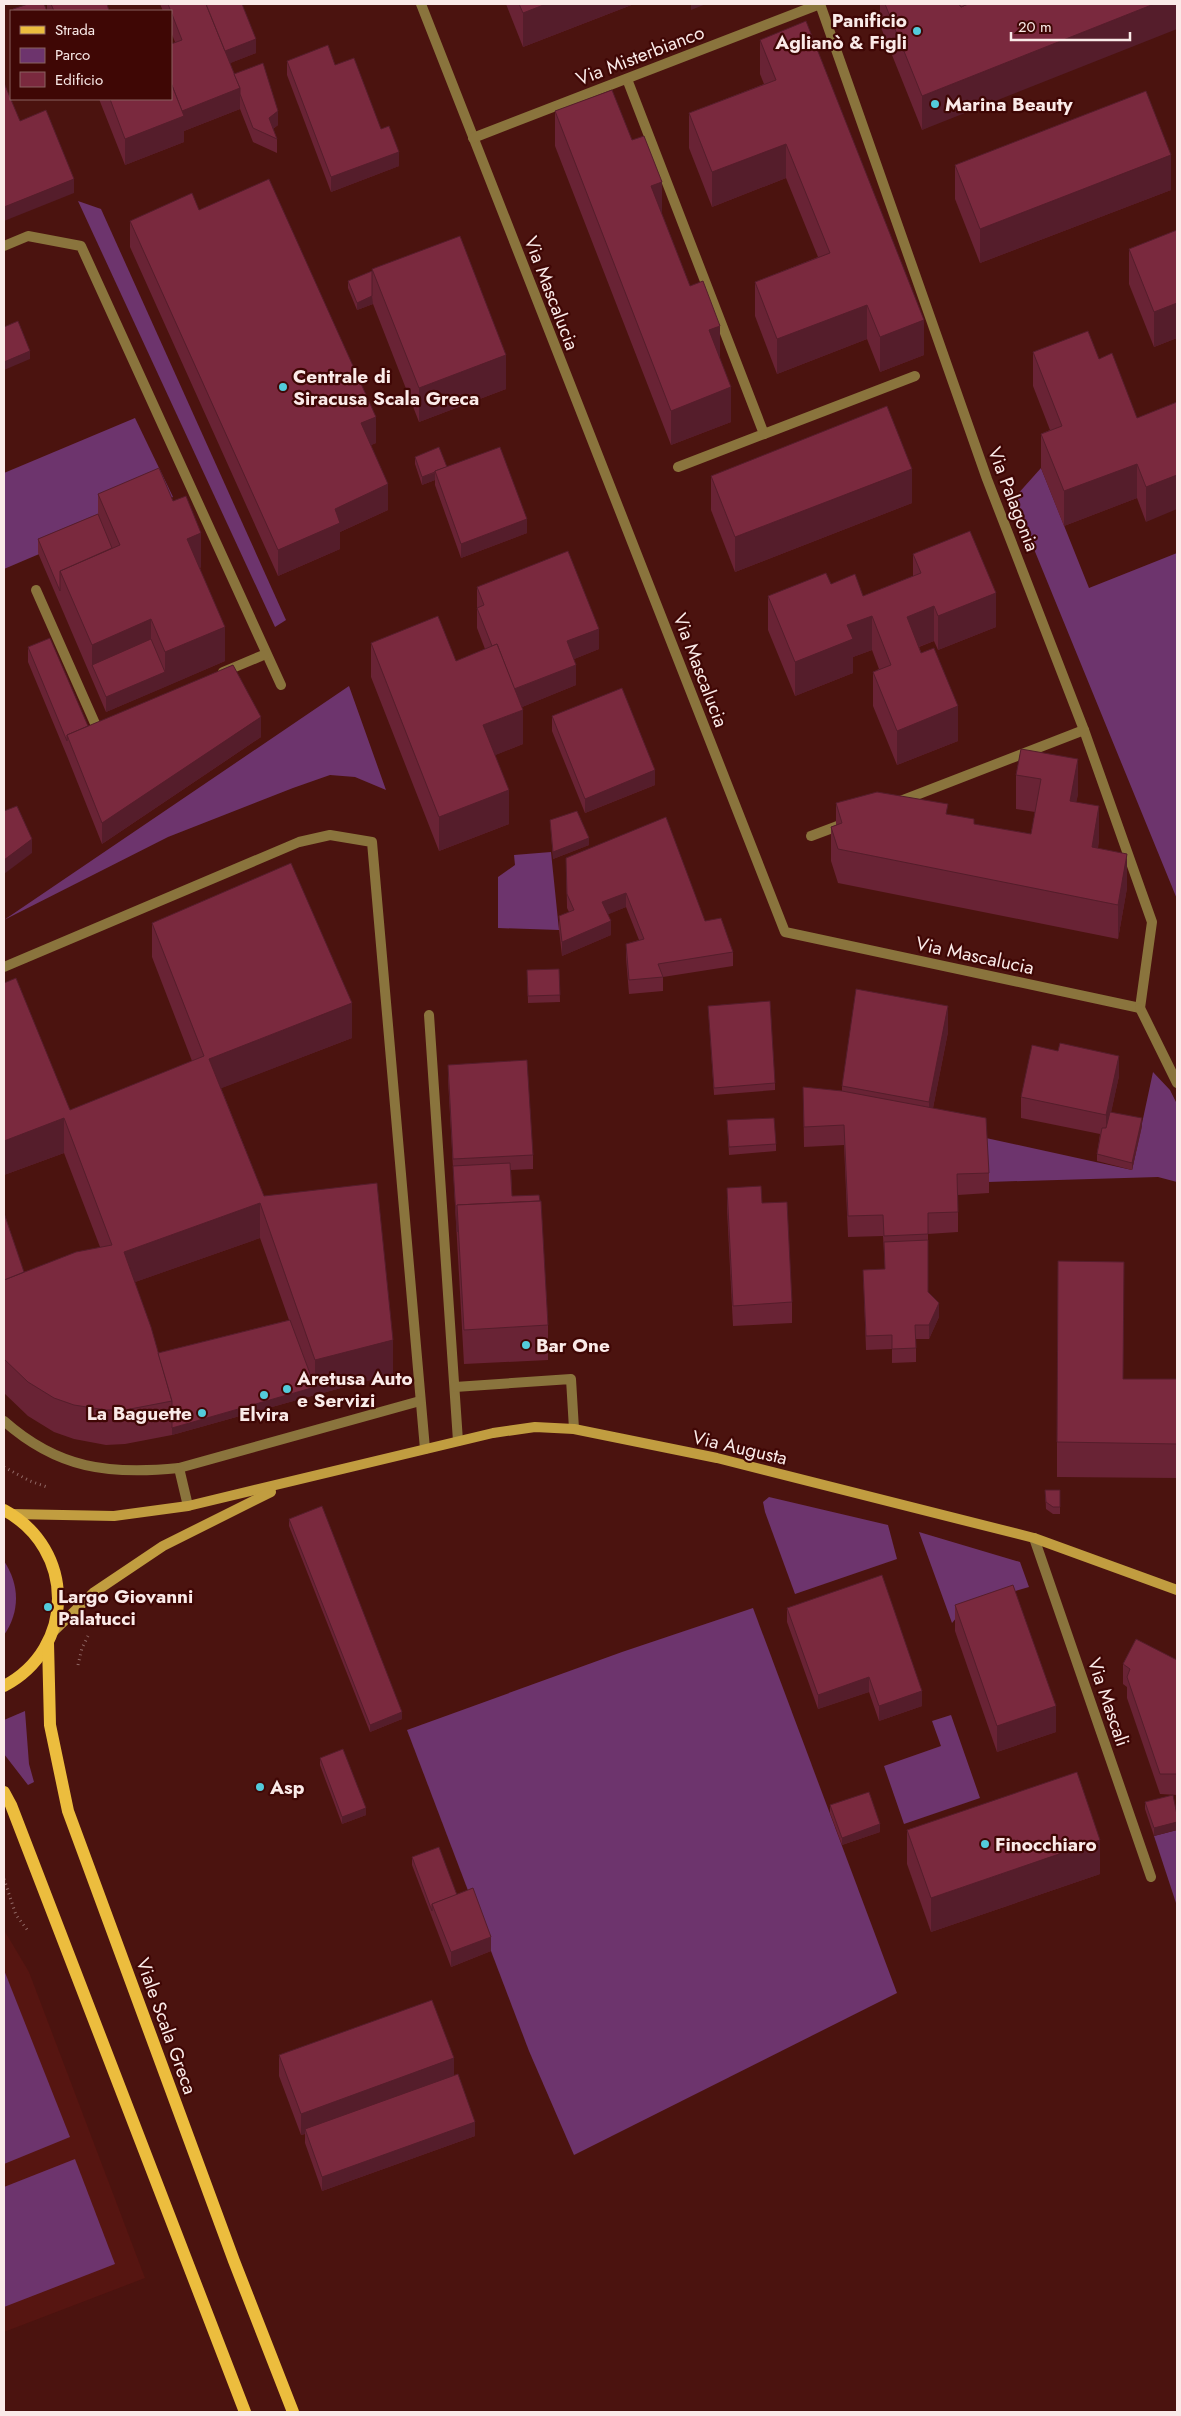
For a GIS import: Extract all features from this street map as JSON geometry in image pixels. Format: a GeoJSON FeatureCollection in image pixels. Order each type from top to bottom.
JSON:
{"type":"FeatureCollection","features":[{"type":"Feature","properties":{"kind":"main road","name":"Via Augusta"},"geometry":{"type":"LineString","coordinates":[[287,1484],[458,1441],[535,1428],[574,1429],[717,1458],[1034,1538],[1177,1590]]}},
{"type":"Feature","properties":{"kind":"main road"},"geometry":{"type":"LineString","coordinates":[[8,1512],[114,1516],[188,1506],[287,1484]]}},
{"type":"Feature","properties":{"kind":"main road"},"geometry":{"type":"LineString","coordinates":[[4,1686],[16,1679],[34,1663],[50,1638],[93,1593],[163,1546],[287,1484]]}},
{"type":"Feature","properties":{"kind":"main road"},"geometry":{"type":"LineString","coordinates":[[8,1512],[29,1528],[43,1546],[53,1566],[58,1588],[58,1610],[50,1638]]}},
{"type":"Feature","properties":{"kind":"main road","name":"Viale Scala Greca"},"geometry":{"type":"LineString","coordinates":[[50,1638],[50,1725],[68,1811],[234,2261],[293,2412]]}},
{"type":"Feature","properties":{"kind":"main road"},"geometry":{"type":"LineString","coordinates":[[4,1792],[11,1805],[245,2412]]}},
{"type":"Feature","properties":{"kind":"street","name":"Via Mascalucia"},"geometry":{"type":"LineString","coordinates":[[421,4],[785,932],[1140,1008]]}},
{"type":"Feature","properties":{"kind":"street","name":"Via Misterbianco"},"geometry":{"type":"LineString","coordinates":[[472,138],[820,4]]}},
{"type":"Feature","properties":{"kind":"street","name":"Via Palagonia"},"geometry":{"type":"LineString","coordinates":[[820,4],[987,479],[1084,730],[1152,922],[1140,1008]]}},
{"type":"Feature","properties":{"kind":"street"},"geometry":{"type":"LineString","coordinates":[[627,78],[764,434]]}},
{"type":"Feature","properties":{"kind":"street"},"geometry":{"type":"LineString","coordinates":[[4,246],[28,236],[81,246],[281,685]]}},
{"type":"Feature","properties":{"kind":"street"},"geometry":{"type":"LineString","coordinates":[[678,467],[915,376]]}},
{"type":"Feature","properties":{"kind":"street"},"geometry":{"type":"LineString","coordinates":[[36,590],[97,728],[114,720]]}},
{"type":"Feature","properties":{"kind":"street"},"geometry":{"type":"LineString","coordinates":[[211,678],[266,654]]}},
{"type":"Feature","properties":{"kind":"street"},"geometry":{"type":"LineString","coordinates":[[886,807],[1084,730]]}},
{"type":"Feature","properties":{"kind":"street"},"geometry":{"type":"LineString","coordinates":[[811,836],[858,818]]}},
{"type":"Feature","properties":{"kind":"street"},"geometry":{"type":"LineString","coordinates":[[4,968],[299,842],[330,834],[372,842],[425,1449]]}},
{"type":"Feature","properties":{"kind":"street"},"geometry":{"type":"LineString","coordinates":[[1140,1008],[1177,1083]]}},
{"type":"Feature","properties":{"kind":"street"},"geometry":{"type":"LineString","coordinates":[[429,1015],[458,1441]]}},
{"type":"Feature","properties":{"kind":"street"},"geometry":{"type":"LineString","coordinates":[[455,1387],[571,1379],[574,1429]]}},
{"type":"Feature","properties":{"kind":"street"},"geometry":{"type":"LineString","coordinates":[[4,1421],[22,1437],[58,1456],[97,1468],[138,1472],[179,1468],[420,1401]]}},
{"type":"Feature","properties":{"kind":"street"},"geometry":{"type":"LineString","coordinates":[[179,1468],[188,1506]]}},
{"type":"Feature","properties":{"kind":"street","name":"Via Mascali"},"geometry":{"type":"LineString","coordinates":[[1034,1538],[1151,1877]]}},
{"type":"Feature","properties":{"kind":"path"},"geometry":{"type":"LineString","coordinates":[[4,1467],[48,1488]]}},
{"type":"Feature","properties":{"kind":"path"},"geometry":{"type":"LineString","coordinates":[[76,1671],[82,1648],[92,1630]]}},
{"type":"Feature","properties":{"kind":"shaded area"},"geometry":{"type":"Polygon","coordinates":[[[4,1930],[29,1972],[145,2278],[4,2332],[4,1930]]]}},
{"type":"Feature","properties":{"kind":"green space"},"geometry":{"type":"Polygon","coordinates":[[[78,201],[101,209],[286,620],[275,627],[78,201]]]}},
{"type":"Feature","properties":{"kind":"green space"},"geometry":{"type":"Polygon","coordinates":[[[135,418],[173,497],[4,569],[4,473],[135,418]]]}},
{"type":"Feature","properties":{"kind":"green space"},"geometry":{"type":"Polygon","coordinates":[[[1041,468],[1089,588],[1177,553],[1177,899],[1027,532],[1015,497],[1041,468]]]}},
{"type":"Feature","properties":{"kind":"green space"},"geometry":{"type":"Polygon","coordinates":[[[349,686],[386,790],[355,777],[330,775],[168,837],[4,920],[349,686]]]}},
{"type":"Feature","properties":{"kind":"green space"},"geometry":{"type":"Polygon","coordinates":[[[551,852],[559,930],[498,928],[498,877],[515,865],[514,855],[551,852]]]}},
{"type":"Feature","properties":{"kind":"green space"},"geometry":{"type":"Polygon","coordinates":[[[1153,1072],[1170,1090],[1177,1104],[1177,1182],[1158,1177],[988,1182],[986,1138],[1132,1170],[1153,1072]]]}},
{"type":"Feature","properties":{"kind":"green space"},"geometry":{"type":"Polygon","coordinates":[[[769,1497],[888,1525],[897,1559],[795,1594],[765,1512],[763,1502],[769,1497]]]}},
{"type":"Feature","properties":{"kind":"green space"},"geometry":{"type":"Polygon","coordinates":[[[919,1532],[1020,1562],[1029,1587],[967,1605],[952,1623],[919,1532]]]}},
{"type":"Feature","properties":{"kind":"green space"},"geometry":{"type":"Polygon","coordinates":[[[4,1561],[13,1579],[16,1598],[13,1617],[4,1635],[4,1561]]]}},
{"type":"Feature","properties":{"kind":"green space"},"geometry":{"type":"Polygon","coordinates":[[[753,1608],[897,1993],[574,2155],[529,2051],[407,1730],[622,1652],[753,1608]]]}},
{"type":"Feature","properties":{"kind":"green space"},"geometry":{"type":"Polygon","coordinates":[[[25,1711],[29,1764],[34,1782],[28,1785],[4,1754],[4,1720],[25,1711]]]}},
{"type":"Feature","properties":{"kind":"green space"},"geometry":{"type":"Polygon","coordinates":[[[951,1715],[980,1798],[904,1824],[884,1766],[941,1746],[932,1721],[951,1715]]]}},
{"type":"Feature","properties":{"kind":"green space"},"geometry":{"type":"Polygon","coordinates":[[[1177,1830],[1177,1906],[1154,1836],[1177,1830]]]}},
{"type":"Feature","properties":{"kind":"green space"},"geometry":{"type":"Polygon","coordinates":[[[4,1970],[70,2137],[4,2164],[4,1970]]]}},
{"type":"Feature","properties":{"kind":"green space"},"geometry":{"type":"Polygon","coordinates":[[[75,2159],[115,2264],[4,2307],[4,2187],[75,2159]]]}},
{"type":"Feature","properties":{"kind":"building"},"geometry":{"type":"Polygon","coordinates":[[[28,4],[44,4],[47,10],[14,10],[28,4]]]}},
{"type":"Feature","properties":{"kind":"building"},"geometry":{"type":"Polygon","coordinates":[[[51,4],[107,4],[109,10],[54,10],[51,4]]]}},
{"type":"Feature","properties":{"kind":"building"},"geometry":{"type":"Polygon","coordinates":[[[168,4],[206,4],[240,88],[182,111],[172,86],[172,44],[182,40],[172,10],[168,4]]]}},
{"type":"Feature","properties":{"kind":"building"},"geometry":{"type":"Polygon","coordinates":[[[206,4],[242,4],[256,39],[225,51],[206,4]]]}},
{"type":"Feature","properties":{"kind":"building"},"geometry":{"type":"Polygon","coordinates":[[[519,4],[546,4],[523,13],[519,4]]]}},
{"type":"Feature","properties":{"kind":"building"},"geometry":{"type":"Polygon","coordinates":[[[885,4],[959,4],[961,7],[968,4],[1154,4],[922,96],[885,4]]]}},
{"type":"Feature","properties":{"kind":"building"},"geometry":{"type":"Polygon","coordinates":[[[806,21],[924,320],[880,337],[867,305],[777,339],[755,282],[830,253],[786,144],[712,172],[689,113],[776,80],[760,40],[806,21]]]}},
{"type":"Feature","properties":{"kind":"building"},"geometry":{"type":"Polygon","coordinates":[[[328,45],[335,65],[354,58],[381,129],[389,126],[399,152],[331,177],[287,61],[328,45]]]}},
{"type":"Feature","properties":{"kind":"building"},"geometry":{"type":"Polygon","coordinates":[[[263,63],[278,111],[269,118],[277,139],[253,128],[234,74],[263,63]]]}},
{"type":"Feature","properties":{"kind":"building"},"geometry":{"type":"Polygon","coordinates":[[[4,83],[20,121],[46,110],[74,179],[4,207],[4,83]]]}},
{"type":"Feature","properties":{"kind":"building"},"geometry":{"type":"Polygon","coordinates":[[[172,86],[184,116],[125,139],[110,100],[172,100],[172,86]]]}},
{"type":"Feature","properties":{"kind":"building"},"geometry":{"type":"Polygon","coordinates":[[[612,90],[632,140],[644,136],[662,182],[651,186],[690,286],[703,281],[720,326],[709,330],[731,387],[671,411],[555,111],[612,90]]]}},
{"type":"Feature","properties":{"kind":"building"},"geometry":{"type":"Polygon","coordinates":[[[1146,91],[1171,155],[980,229],[955,165],[1146,91]]]}},
{"type":"Feature","properties":{"kind":"building"},"geometry":{"type":"Polygon","coordinates":[[[269,179],[376,417],[361,423],[388,484],[335,509],[340,523],[278,550],[130,221],[192,193],[199,210],[269,179]]]}},
{"type":"Feature","properties":{"kind":"building"},"geometry":{"type":"Polygon","coordinates":[[[1177,230],[1177,303],[1154,312],[1129,249],[1177,230]]]}},
{"type":"Feature","properties":{"kind":"building"},"geometry":{"type":"Polygon","coordinates":[[[460,236],[506,355],[419,388],[372,269],[460,236]]]}},
{"type":"Feature","properties":{"kind":"building"},"geometry":{"type":"Polygon","coordinates":[[[372,271],[372,296],[357,303],[348,281],[372,271]]]}},
{"type":"Feature","properties":{"kind":"building"},"geometry":{"type":"Polygon","coordinates":[[[18,321],[30,351],[4,362],[4,327],[18,321]]]}},
{"type":"Feature","properties":{"kind":"building"},"geometry":{"type":"Polygon","coordinates":[[[1088,331],[1099,359],[1112,353],[1137,418],[1177,402],[1177,475],[1146,487],[1137,464],[1064,491],[1041,434],[1062,426],[1033,352],[1088,331]]]}},
{"type":"Feature","properties":{"kind":"building"},"geometry":{"type":"Polygon","coordinates":[[[887,406],[912,469],[735,537],[711,476],[887,406]]]}},
{"type":"Feature","properties":{"kind":"building"},"geometry":{"type":"Polygon","coordinates":[[[439,447],[447,467],[422,477],[415,457],[439,447]]]}},
{"type":"Feature","properties":{"kind":"building"},"geometry":{"type":"Polygon","coordinates":[[[500,447],[527,519],[461,544],[435,471],[500,447]]]}},
{"type":"Feature","properties":{"kind":"building"},"geometry":{"type":"Polygon","coordinates":[[[159,468],[173,501],[186,496],[201,533],[187,539],[225,627],[165,652],[151,619],[92,645],[60,571],[120,545],[98,494],[159,468]]]}},
{"type":"Feature","properties":{"kind":"building"},"geometry":{"type":"Polygon","coordinates":[[[98,514],[112,548],[60,571],[60,591],[38,539],[98,514]]]}},
{"type":"Feature","properties":{"kind":"building"},"geometry":{"type":"Polygon","coordinates":[[[970,531],[996,593],[938,616],[934,606],[907,617],[921,653],[934,648],[958,706],[897,731],[873,672],[891,665],[872,616],[847,625],[853,639],[795,662],[768,596],[826,573],[831,584],[855,574],[863,596],[921,573],[913,554],[970,531]]]}},
{"type":"Feature","properties":{"kind":"building"},"geometry":{"type":"Polygon","coordinates":[[[568,551],[599,629],[567,641],[576,665],[514,689],[497,644],[492,646],[477,608],[484,605],[477,587],[568,551]]]}},
{"type":"Feature","properties":{"kind":"building"},"geometry":{"type":"Polygon","coordinates":[[[438,616],[456,661],[497,644],[523,710],[483,725],[509,790],[439,817],[371,643],[438,616]]]}},
{"type":"Feature","properties":{"kind":"building"},"geometry":{"type":"Polygon","coordinates":[[[50,638],[88,726],[67,735],[67,741],[28,647],[50,638]]]}},
{"type":"Feature","properties":{"kind":"building"},"geometry":{"type":"Polygon","coordinates":[[[151,639],[165,672],[106,697],[92,665],[151,639]]]}},
{"type":"Feature","properties":{"kind":"building"},"geometry":{"type":"Polygon","coordinates":[[[233,665],[261,717],[102,823],[67,735],[233,665]]]}},
{"type":"Feature","properties":{"kind":"building"},"geometry":{"type":"Polygon","coordinates":[[[622,688],[655,770],[585,799],[552,716],[622,688]]]}},
{"type":"Feature","properties":{"kind":"building"},"geometry":{"type":"Polygon","coordinates":[[[1021,749],[1078,759],[1070,801],[1099,806],[1092,847],[1127,854],[1118,905],[838,849],[831,827],[842,823],[836,803],[877,792],[948,804],[946,814],[974,819],[974,824],[1031,834],[1041,779],[1016,775],[1021,749]]]}},
{"type":"Feature","properties":{"kind":"building"},"geometry":{"type":"Polygon","coordinates":[[[17,806],[32,839],[4,860],[4,811],[17,806]]]}},
{"type":"Feature","properties":{"kind":"building"},"geometry":{"type":"Polygon","coordinates":[[[577,811],[589,838],[553,852],[550,820],[577,811]]]}},
{"type":"Feature","properties":{"kind":"building"},"geometry":{"type":"Polygon","coordinates":[[[666,817],[705,921],[721,918],[733,952],[658,964],[663,977],[629,980],[626,944],[644,939],[626,893],[602,902],[611,921],[562,942],[559,916],[574,910],[567,894],[566,858],[666,817]]]}},
{"type":"Feature","properties":{"kind":"building"},"geometry":{"type":"Polygon","coordinates":[[[291,863],[352,1003],[209,1059],[264,1196],[377,1183],[393,1340],[315,1360],[260,1203],[124,1252],[151,1327],[172,1401],[125,1410],[106,1410],[74,1405],[54,1398],[28,1382],[4,1359],[4,1280],[76,1252],[112,1245],[64,1118],[4,1141],[4,983],[16,978],[70,1110],[204,1056],[152,923],[291,863]]]}},
{"type":"Feature","properties":{"kind":"building"},"geometry":{"type":"Polygon","coordinates":[[[559,969],[560,995],[528,996],[527,970],[559,969]]]}},
{"type":"Feature","properties":{"kind":"building"},"geometry":{"type":"Polygon","coordinates":[[[856,989],[948,1006],[929,1102],[842,1086],[856,989]]]}},
{"type":"Feature","properties":{"kind":"building"},"geometry":{"type":"Polygon","coordinates":[[[770,1001],[775,1083],[714,1088],[708,1006],[770,1001]]]}},
{"type":"Feature","properties":{"kind":"building"},"geometry":{"type":"Polygon","coordinates":[[[1060,1043],[1119,1056],[1106,1115],[1021,1097],[1032,1045],[1058,1051],[1060,1043]]]}},
{"type":"Feature","properties":{"kind":"building"},"geometry":{"type":"Polygon","coordinates":[[[527,1060],[533,1155],[453,1159],[448,1065],[527,1060]]]}},
{"type":"Feature","properties":{"kind":"building"},"geometry":{"type":"Polygon","coordinates":[[[803,1087],[842,1091],[986,1118],[989,1173],[957,1174],[958,1212],[928,1213],[928,1234],[884,1236],[883,1215],[848,1216],[844,1125],[804,1127],[803,1087]]]}},
{"type":"Feature","properties":{"kind":"building"},"geometry":{"type":"Polygon","coordinates":[[[1110,1112],[1142,1118],[1132,1163],[1097,1154],[1102,1128],[1106,1128],[1110,1112]]]}},
{"type":"Feature","properties":{"kind":"building"},"geometry":{"type":"Polygon","coordinates":[[[774,1118],[776,1144],[729,1147],[727,1120],[774,1118]]]}},
{"type":"Feature","properties":{"kind":"building"},"geometry":{"type":"Polygon","coordinates":[[[510,1163],[512,1196],[539,1195],[540,1201],[457,1205],[457,1232],[453,1166],[510,1163]]]}},
{"type":"Feature","properties":{"kind":"building"},"geometry":{"type":"Polygon","coordinates":[[[761,1186],[762,1203],[787,1202],[792,1302],[733,1306],[727,1188],[761,1186]]]}},
{"type":"Feature","properties":{"kind":"building"},"geometry":{"type":"Polygon","coordinates":[[[541,1201],[548,1325],[464,1330],[457,1205],[541,1201]]]}},
{"type":"Feature","properties":{"kind":"building"},"geometry":{"type":"Polygon","coordinates":[[[4,1213],[24,1272],[4,1280],[4,1213]]]}},
{"type":"Feature","properties":{"kind":"building"},"geometry":{"type":"Polygon","coordinates":[[[928,1240],[928,1292],[939,1303],[929,1325],[915,1325],[916,1348],[892,1349],[892,1335],[866,1336],[863,1270],[885,1269],[884,1242],[928,1240]]]}},
{"type":"Feature","properties":{"kind":"building"},"geometry":{"type":"Polygon","coordinates":[[[1058,1261],[1124,1262],[1123,1379],[1177,1379],[1177,1444],[1057,1442],[1058,1261]]]}},
{"type":"Feature","properties":{"kind":"building"},"geometry":{"type":"Polygon","coordinates":[[[290,1320],[315,1387],[172,1428],[172,1401],[158,1353],[290,1320]]]}},
{"type":"Feature","properties":{"kind":"building"},"geometry":{"type":"Polygon","coordinates":[[[1045,1490],[1060,1490],[1060,1507],[1053,1507],[1046,1502],[1045,1490]]]}},
{"type":"Feature","properties":{"kind":"building"},"geometry":{"type":"Polygon","coordinates":[[[322,1506],[402,1712],[370,1725],[289,1519],[322,1506]]]}},
{"type":"Feature","properties":{"kind":"building"},"geometry":{"type":"Polygon","coordinates":[[[882,1575],[922,1691],[879,1706],[869,1677],[818,1695],[787,1608],[882,1575]]]}},
{"type":"Feature","properties":{"kind":"building"},"geometry":{"type":"Polygon","coordinates":[[[1013,1585],[1056,1706],[997,1726],[955,1605],[1013,1585]]]}},
{"type":"Feature","properties":{"kind":"building"},"geometry":{"type":"Polygon","coordinates":[[[1136,1639],[1177,1660],[1177,1774],[1160,1774],[1127,1677],[1130,1669],[1123,1664],[1136,1639]]]}},
{"type":"Feature","properties":{"kind":"building"},"geometry":{"type":"Polygon","coordinates":[[[343,1749],[366,1808],[342,1817],[320,1758],[343,1749]]]}},
{"type":"Feature","properties":{"kind":"building"},"geometry":{"type":"Polygon","coordinates":[[[1077,1772],[1100,1840],[931,1898],[907,1830],[1077,1772]]]}},
{"type":"Feature","properties":{"kind":"building"},"geometry":{"type":"Polygon","coordinates":[[[869,1792],[880,1824],[842,1838],[830,1805],[869,1792]]]}},
{"type":"Feature","properties":{"kind":"building"},"geometry":{"type":"Polygon","coordinates":[[[1173,1795],[1177,1822],[1154,1828],[1145,1802],[1173,1795]]]}},
{"type":"Feature","properties":{"kind":"building"},"geometry":{"type":"Polygon","coordinates":[[[439,1847],[457,1895],[432,1904],[432,1911],[412,1857],[439,1847]]]}},
{"type":"Feature","properties":{"kind":"building"},"geometry":{"type":"Polygon","coordinates":[[[473,1888],[491,1937],[451,1952],[432,1904],[473,1888]]]}},
{"type":"Feature","properties":{"kind":"building"},"geometry":{"type":"Polygon","coordinates":[[[432,2000],[454,2058],[301,2114],[279,2055],[432,2000]]]}},
{"type":"Feature","properties":{"kind":"building"},"geometry":{"type":"Polygon","coordinates":[[[458,2074],[475,2122],[322,2177],[305,2129],[458,2074]]]}},
{"type":"Feature","properties":{"kind":"place","name":"Panificio Aglianò & Figli"},"geometry":{"type":"Point","coordinates":[917,31]}},
{"type":"Feature","properties":{"kind":"place","name":"Marina Beauty"},"geometry":{"type":"Point","coordinates":[935,104]}},
{"type":"Feature","properties":{"kind":"place","name":"Centrale di Siracusa Scala Greca"},"geometry":{"type":"Point","coordinates":[283,387]}},
{"type":"Feature","properties":{"kind":"place","name":"Bar One"},"geometry":{"type":"Point","coordinates":[526,1345]}},
{"type":"Feature","properties":{"kind":"place","name":"Aretusa Auto e Servizi"},"geometry":{"type":"Point","coordinates":[287,1389]}},
{"type":"Feature","properties":{"kind":"place","name":"Elvira"},"geometry":{"type":"Point","coordinates":[264,1395]}},
{"type":"Feature","properties":{"kind":"place","name":"La Baguette"},"geometry":{"type":"Point","coordinates":[202,1413]}},
{"type":"Feature","properties":{"kind":"place","name":"Largo Giovanni Palatucci"},"geometry":{"type":"Point","coordinates":[48,1607]}},
{"type":"Feature","properties":{"kind":"place","name":"Asp"},"geometry":{"type":"Point","coordinates":[260,1787]}},
{"type":"Feature","properties":{"kind":"place","name":"Finocchiaro"},"geometry":{"type":"Point","coordinates":[985,1844]}}]}
